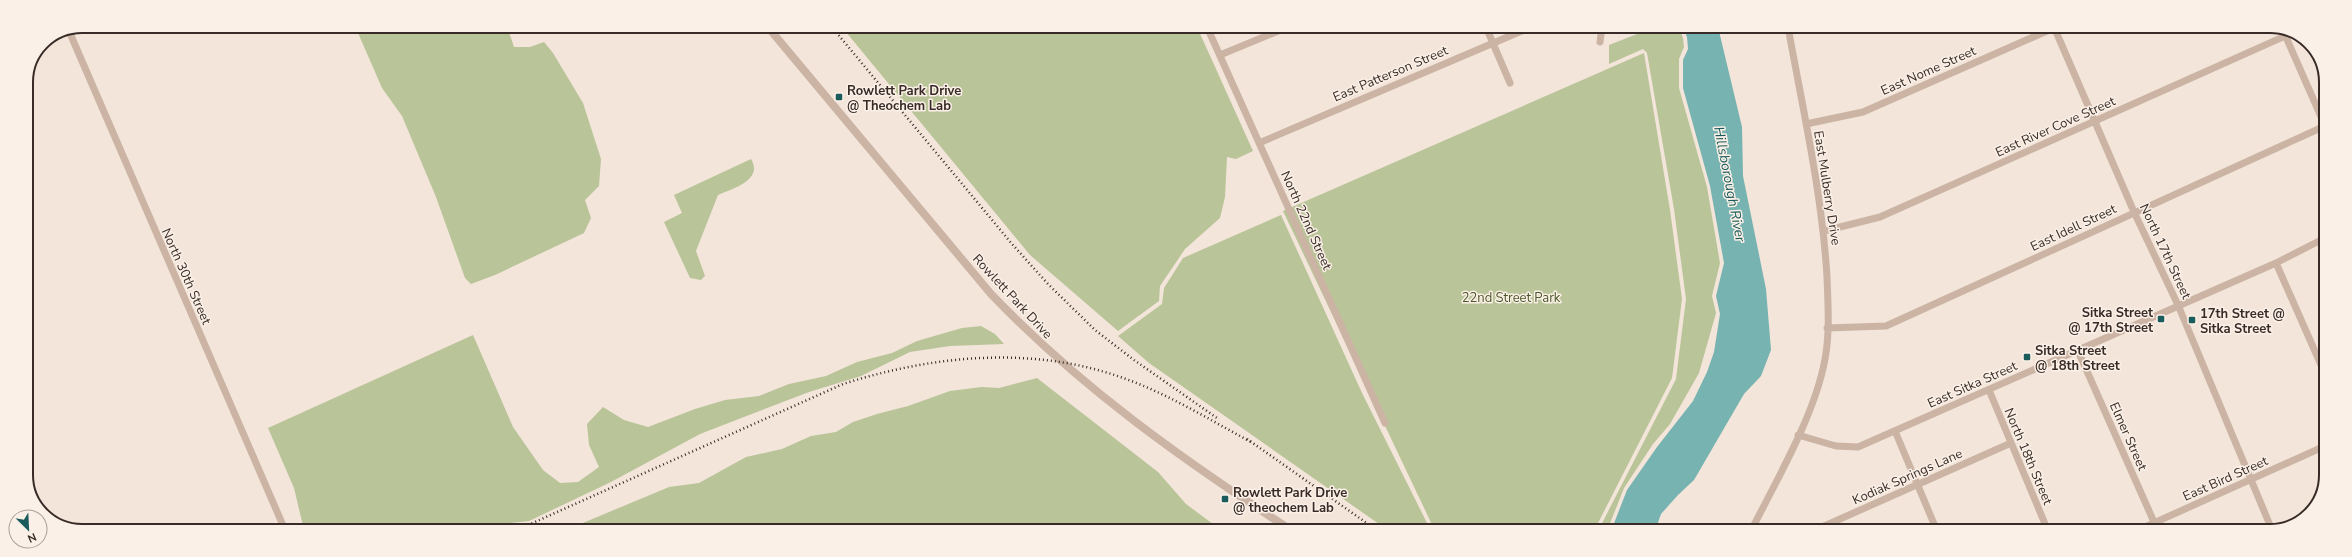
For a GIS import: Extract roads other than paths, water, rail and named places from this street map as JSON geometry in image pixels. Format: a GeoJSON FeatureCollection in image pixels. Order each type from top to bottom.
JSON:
{"type":"FeatureCollection","features":[{"type":"Feature","properties":{"kind":"street","name":"Rowlett Park Drive"},"geometry":{"type":"LineString","coordinates":[[773,33],[991,294],[1030,334],[1067,368],[1125,414],[1282,524]]}},
{"type":"Feature","properties":{"kind":"street","name":"North 22nd Street"},"geometry":{"type":"LineString","coordinates":[[1210,33],[1385,423]]}},
{"type":"Feature","properties":{"kind":"street"},"geometry":{"type":"LineString","coordinates":[[1220,55],[1273,33]]}},
{"type":"Feature","properties":{"kind":"street"},"geometry":{"type":"LineString","coordinates":[[1489,33],[1510,83]]}},
{"type":"Feature","properties":{"kind":"street","name":"East Patterson Street"},"geometry":{"type":"LineString","coordinates":[[1259,143],[1516,33]]}},
{"type":"Feature","properties":{"kind":"street"},"geometry":{"type":"LineString","coordinates":[[1600,42],[1601,33]]}},
{"type":"Feature","properties":{"kind":"street","name":"East Mulberry Drive"},"geometry":{"type":"LineString","coordinates":[[1755,524],[1798,435],[1819,385],[1826,358],[1828,304],[1824,231],[1789,33]]}},
{"type":"Feature","properties":{"kind":"street","name":"East Nome Street"},"geometry":{"type":"LineString","coordinates":[[1806,124],[1863,112],[2041,33]]}},
{"type":"Feature","properties":{"kind":"street","name":"North 17th Street"},"geometry":{"type":"LineString","coordinates":[[2058,33],[2134,212],[2178,305],[2269,524]]}},
{"type":"Feature","properties":{"kind":"street","name":"North 30th Street"},"geometry":{"type":"LineString","coordinates":[[71,35],[282,524]]}},
{"type":"Feature","properties":{"kind":"street","name":"East River Cove Street"},"geometry":{"type":"LineString","coordinates":[[1824,231],[1880,217],[2286,36]]}},
{"type":"Feature","properties":{"kind":"street"},"geometry":{"type":"LineString","coordinates":[[2290,38],[2319,112]]}},
{"type":"Feature","properties":{"kind":"street","name":"East Idell Street"},"geometry":{"type":"LineString","coordinates":[[1827,328],[1886,326],[2134,212],[2319,130]]}},
{"type":"Feature","properties":{"kind":"street","name":"East Sitka Street"},"geometry":{"type":"LineString","coordinates":[[1798,435],[1836,446],[1858,447],[2276,263],[2319,242]]}},
{"type":"Feature","properties":{"kind":"street"},"geometry":{"type":"LineString","coordinates":[[2276,263],[2319,360]]}},
{"type":"Feature","properties":{"kind":"street","name":"Elmer Street"},"geometry":{"type":"LineString","coordinates":[[2078,351],[2154,523]]}},
{"type":"Feature","properties":{"kind":"street","name":"North 18th Street"},"geometry":{"type":"LineString","coordinates":[[1989,390],[2045,524]]}},
{"type":"Feature","properties":{"kind":"street"},"geometry":{"type":"LineString","coordinates":[[1895,431],[1934,524]]}},
{"type":"Feature","properties":{"kind":"street","name":"Kodiak Springs Lane"},"geometry":{"type":"LineString","coordinates":[[1836,524],[2011,443]]}},
{"type":"Feature","properties":{"kind":"street","name":"East Bird Street"},"geometry":{"type":"LineString","coordinates":[[2154,523],[2319,449]]}},
{"type":"Feature","properties":{"kind":"water","name":"Hillsborough River"},"geometry":{"type":"Polygon","coordinates":[[[1685,33],[1719,33],[1742,127],[1743,176],[1766,289],[1771,350],[1761,376],[1744,394],[1694,480],[1661,514],[1657,524],[1614,524],[1627,490],[1657,447],[1693,401],[1707,372],[1714,352],[1720,314],[1716,296],[1724,263],[1710,186],[1683,88],[1683,60],[1688,49],[1685,33]]]}},
{"type":"Feature","properties":{"kind":"railway"},"geometry":{"type":"LineString","coordinates":[[837,33],[1012,244],[1048,284],[1095,330],[1134,360],[1217,418]]}},
{"type":"Feature","properties":{"kind":"railway"},"geometry":{"type":"LineString","coordinates":[[530,524],[843,384],[913,366],[948,361],[984,358],[1020,358],[1056,361],[1091,368],[1126,379],[1158,392],[1251,442]]}},
{"type":"Feature","properties":{"kind":"railway"},"geometry":{"type":"LineString","coordinates":[[1247,439],[1368,524]]}},
{"type":"Feature","properties":{"kind":"place","name":"Rowlett Park Drive @ Theochem Lab"},"geometry":{"type":"Point","coordinates":[839,97]}},
{"type":"Feature","properties":{"kind":"place","name":"Sitka Street @ 17th Street"},"geometry":{"type":"Point","coordinates":[2161,319]}},
{"type":"Feature","properties":{"kind":"place","name":"17th Street @ Sitka Street"},"geometry":{"type":"Point","coordinates":[2192,320]}},
{"type":"Feature","properties":{"kind":"place","name":"Sitka Street @ 18th Street"},"geometry":{"type":"Point","coordinates":[2027,357]}},
{"type":"Feature","properties":{"kind":"place","name":"Rowlett Park Drive @ theochem Lab"},"geometry":{"type":"Point","coordinates":[1225,499]}},
{"type":"Feature","properties":{"kind":"park label","name":"22nd Street Park"},"geometry":{"type":"Point","coordinates":[1511,297]}}]}
